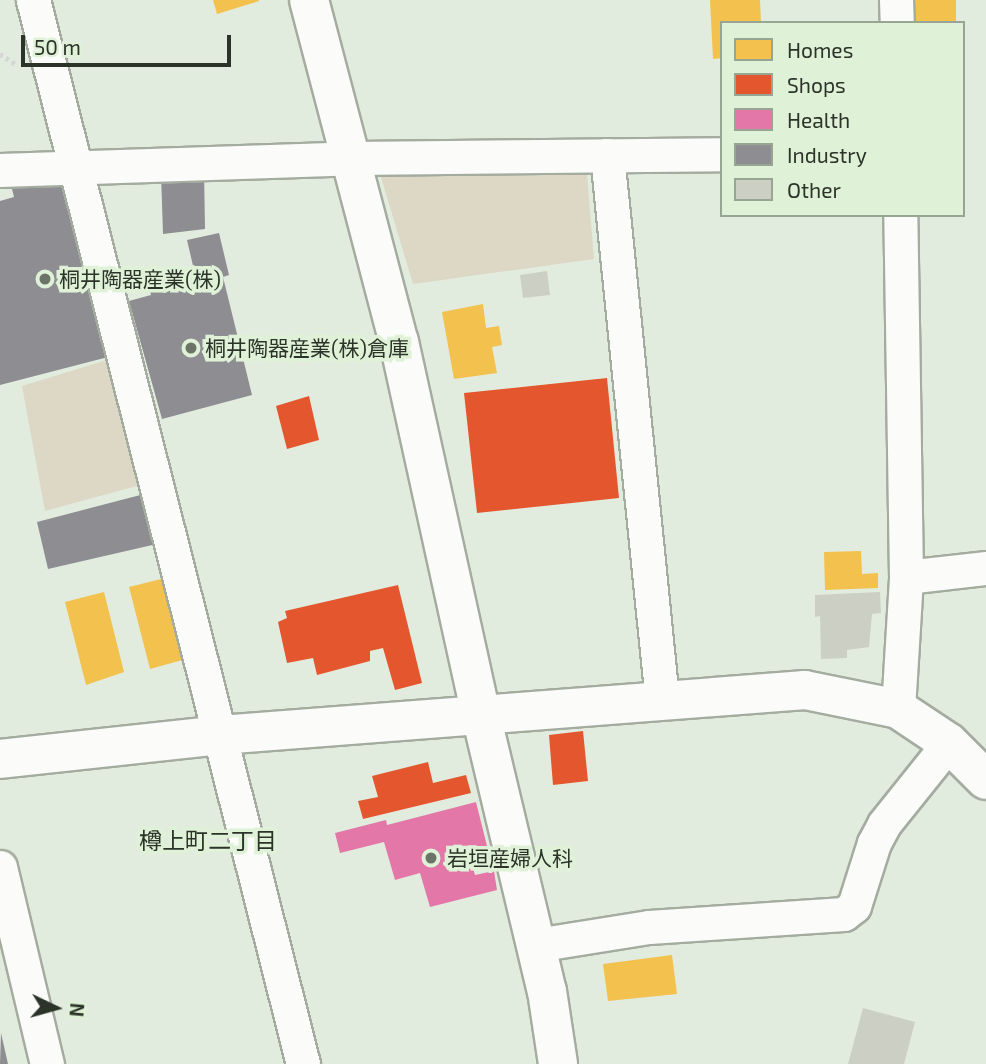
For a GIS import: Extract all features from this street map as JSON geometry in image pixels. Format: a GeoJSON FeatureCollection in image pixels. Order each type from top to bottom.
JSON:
{"type":"FeatureCollection","features":[{"type":"Feature","properties":{"kind":"street"},"geometry":{"type":"LineString","coordinates":[[33,0],[303,1064]]}},
{"type":"Feature","properties":{"kind":"street"},"geometry":{"type":"LineString","coordinates":[[309,0],[400,342],[481,715],[536,945],[558,1064]]}},
{"type":"Feature","properties":{"kind":"street"},"geometry":{"type":"LineString","coordinates":[[896,0],[897,21]]}},
{"type":"Feature","properties":{"kind":"street"},"geometry":{"type":"LineString","coordinates":[[0,170],[353,158],[720,154]]}},
{"type":"Feature","properties":{"kind":"street"},"geometry":{"type":"LineString","coordinates":[[607,155],[662,700]]}},
{"type":"Feature","properties":{"kind":"street"},"geometry":{"type":"LineString","coordinates":[[898,709],[906,577],[900,217]]}},
{"type":"Feature","properties":{"kind":"street"},"geometry":{"type":"LineString","coordinates":[[906,577],[986,568]]}},
{"type":"Feature","properties":{"kind":"street"},"geometry":{"type":"LineString","coordinates":[[0,759],[220,735],[806,690],[898,709],[949,743],[986,780]]}},
{"type":"Feature","properties":{"kind":"street"},"geometry":{"type":"LineString","coordinates":[[536,945],[649,927],[845,914],[854,906],[874,843],[884,824],[949,743]]}},
{"type":"Feature","properties":{"kind":"street"},"geometry":{"type":"LineString","coordinates":[[0,867],[11,956],[47,1064]]}},
{"type":"Feature","properties":{"kind":"shaded area"},"geometry":{"type":"Polygon","coordinates":[[[380,174],[587,174],[594,259],[413,284],[380,174]]]}},
{"type":"Feature","properties":{"kind":"shaded area"},"geometry":{"type":"Polygon","coordinates":[[[123,355],[155,481],[45,511],[22,386],[123,355]]]}},
{"type":"Feature","properties":{"kind":"building: Homes"},"geometry":{"type":"Polygon","coordinates":[[[213,0],[259,0],[259,1],[217,14],[213,0]]]}},
{"type":"Feature","properties":{"kind":"building: Homes"},"geometry":{"type":"Polygon","coordinates":[[[710,0],[760,0],[761,21],[720,21],[720,58],[713,59],[710,0]]]}},
{"type":"Feature","properties":{"kind":"building: Homes"},"geometry":{"type":"Polygon","coordinates":[[[914,0],[956,0],[956,21],[914,21],[914,0]]]}},
{"type":"Feature","properties":{"kind":"building: Homes"},"geometry":{"type":"Polygon","coordinates":[[[483,304],[486,328],[499,326],[502,345],[492,347],[497,373],[454,379],[442,312],[483,304]]]}},
{"type":"Feature","properties":{"kind":"building: Homes"},"geometry":{"type":"Polygon","coordinates":[[[861,551],[862,574],[878,573],[878,588],[825,590],[824,552],[861,551]]]}},
{"type":"Feature","properties":{"kind":"building: Homes"},"geometry":{"type":"Polygon","coordinates":[[[165,578],[186,659],[150,669],[129,587],[165,578]]]}},
{"type":"Feature","properties":{"kind":"building: Homes"},"geometry":{"type":"Polygon","coordinates":[[[104,592],[124,672],[86,685],[65,602],[104,592]]]}},
{"type":"Feature","properties":{"kind":"building: Homes"},"geometry":{"type":"Polygon","coordinates":[[[672,955],[677,994],[608,1001],[603,964],[672,955]]]}},
{"type":"Feature","properties":{"kind":"building: Shops"},"geometry":{"type":"Polygon","coordinates":[[[607,378],[619,498],[477,513],[464,393],[607,378]]]}},
{"type":"Feature","properties":{"kind":"building: Shops"},"geometry":{"type":"Polygon","coordinates":[[[309,396],[319,440],[287,449],[276,406],[309,396]]]}},
{"type":"Feature","properties":{"kind":"building: Shops"},"geometry":{"type":"Polygon","coordinates":[[[398,585],[422,683],[395,690],[383,648],[370,651],[370,661],[317,675],[313,658],[287,663],[278,622],[287,618],[285,611],[398,585]]]}},
{"type":"Feature","properties":{"kind":"building: Shops"},"geometry":{"type":"Polygon","coordinates":[[[583,731],[588,781],[553,785],[549,735],[583,731]]]}},
{"type":"Feature","properties":{"kind":"building: Shops"},"geometry":{"type":"Polygon","coordinates":[[[428,762],[433,783],[466,775],[471,793],[363,819],[358,801],[378,797],[372,776],[428,762]]]}},
{"type":"Feature","properties":{"kind":"building: Health","name":"岩垣産婦人科"},"geometry":{"type":"Polygon","coordinates":[[[476,802],[489,854],[456,862],[459,871],[473,868],[475,875],[494,871],[497,890],[430,907],[420,873],[395,880],[384,842],[340,853],[335,833],[386,820],[387,825],[476,802]]]}},
{"type":"Feature","properties":{"kind":"building: Industry","name":"桐井陶器産業(株)"},"geometry":{"type":"Polygon","coordinates":[[[60,168],[112,356],[0,385],[0,201],[14,197],[9,177],[60,168]]]}},
{"type":"Feature","properties":{"kind":"building: Industry"},"geometry":{"type":"Polygon","coordinates":[[[204,171],[205,229],[163,234],[161,173],[204,171]]]}},
{"type":"Feature","properties":{"kind":"building: Industry","name":"桐井陶器産業(株)倉庫"},"geometry":{"type":"Polygon","coordinates":[[[219,233],[229,275],[223,277],[252,395],[162,419],[129,301],[151,295],[148,282],[194,270],[187,240],[219,233]]]}},
{"type":"Feature","properties":{"kind":"building: Industry"},"geometry":{"type":"Polygon","coordinates":[[[148,493],[161,543],[48,569],[37,522],[148,493]]]}},
{"type":"Feature","properties":{"kind":"building: Industry"},"geometry":{"type":"Polygon","coordinates":[[[1,1033],[8,1064],[0,1064],[1,1033]]]}},
{"type":"Feature","properties":{"kind":"building: Other"},"geometry":{"type":"Polygon","coordinates":[[[547,271],[550,295],[523,298],[520,275],[547,271]]]}},
{"type":"Feature","properties":{"kind":"building: Other"},"geometry":{"type":"Polygon","coordinates":[[[880,592],[881,613],[872,614],[869,647],[847,650],[847,658],[821,659],[820,616],[815,617],[815,595],[880,592]]]}},
{"type":"Feature","properties":{"kind":"building: Other"},"geometry":{"type":"Polygon","coordinates":[[[863,1008],[915,1022],[904,1064],[848,1064],[863,1008]]]}},
{"type":"Feature","properties":{"kind":"place","name":"桐井陶器産業(株)"},"geometry":{"type":"Point","coordinates":[45,279]}},
{"type":"Feature","properties":{"kind":"place","name":"桐井陶器産業(株)倉庫"},"geometry":{"type":"Point","coordinates":[191,348]}},
{"type":"Feature","properties":{"kind":"place","name":"岩垣産婦人科"},"geometry":{"type":"Point","coordinates":[431,858]}},
{"type":"Feature","properties":{"kind":"district","name":"樽上町二丁目"},"geometry":{"type":"Point","coordinates":[208,840]}}]}
